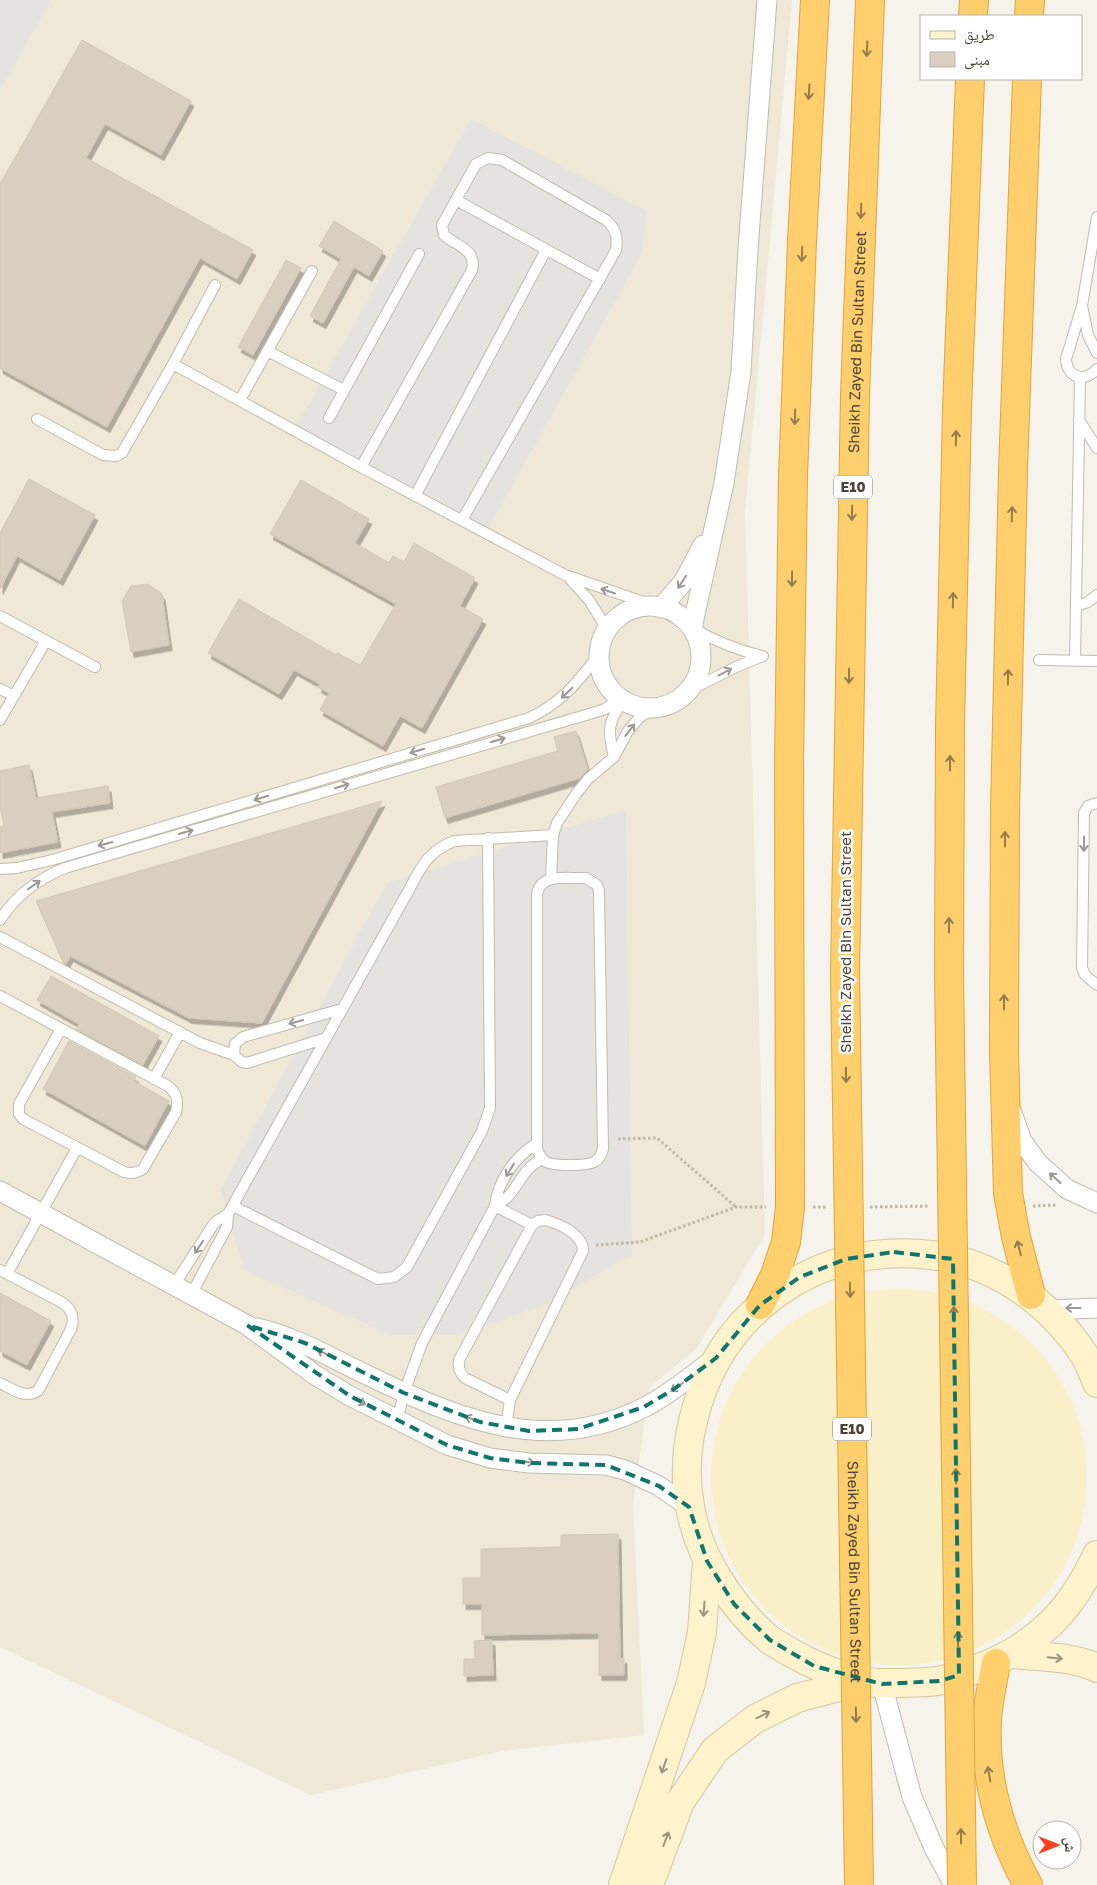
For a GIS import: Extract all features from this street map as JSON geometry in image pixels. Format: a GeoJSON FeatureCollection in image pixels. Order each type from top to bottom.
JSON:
{"type":"FeatureCollection","features":[{"type":"Feature","properties":{"kind":"highway"},"geometry":{"type":"LineString","coordinates":[[760,1305],[775,1276],[786,1242],[790,1207],[789,763],[793,476],[802,241],[815,0]]}},
{"type":"Feature","properties":{"kind":"highway","name":"Sheikh Zayed Bin Sultan Street"},"geometry":{"type":"LineString","coordinates":[[859,1885],[845,973],[855,395],[870,0]]}},
{"type":"Feature","properties":{"kind":"highway"},"geometry":{"type":"LineString","coordinates":[[973,15],[974,0]]}},
{"type":"Feature","properties":{"kind":"highway"},"geometry":{"type":"LineString","coordinates":[[1029,15],[1030,0]]}},
{"type":"Feature","properties":{"kind":"highway"},"geometry":{"type":"LineString","coordinates":[[962,1885],[949,974],[950,717],[957,408],[970,80]]}},
{"type":"Feature","properties":{"kind":"highway"},"geometry":{"type":"LineString","coordinates":[[1027,80],[1012,501],[1005,808],[1004,1050],[1006,1166],[1010,1206],[1016,1237],[1040,1303]]}},
{"type":"Feature","properties":{"kind":"highway"},"geometry":{"type":"LineString","coordinates":[[1004,1658],[987,1719],[988,1765],[995,1809],[1017,1865],[1028,1885]]}},
{"type":"Feature","properties":{"kind":"main road"},"geometry":{"type":"LineString","coordinates":[[872,1682],[814,1666],[770,1640],[734,1604],[707,1561],[696,1533],[690,1507],[686,1455],[695,1408],[716,1358],[734,1332],[760,1305],[800,1277],[846,1259],[894,1252],[942,1256],[989,1271],[1040,1303],[1086,1357],[1097,1383]]}},
{"type":"Feature","properties":{"kind":"main road"},"geometry":{"type":"LineString","coordinates":[[649,1885],[680,1802],[715,1750],[755,1719],[797,1698],[872,1682],[940,1681],[1004,1658],[1052,1623],[1084,1584],[1097,1555]]}},
{"type":"Feature","properties":{"kind":"main road"},"geometry":{"type":"LineString","coordinates":[[623,1885],[691,1683],[702,1632],[707,1561]]}},
{"type":"Feature","properties":{"kind":"main road"},"geometry":{"type":"LineString","coordinates":[[1004,1658],[1061,1659],[1088,1664],[1097,1668]]}},
{"type":"Feature","properties":{"kind":"street"},"geometry":{"type":"LineString","coordinates":[[692,628],[724,484],[741,372],[748,249],[767,0]]}},
{"type":"Feature","properties":{"kind":"street"},"geometry":{"type":"LineString","coordinates":[[656,607],[684,581],[714,524]]}},
{"type":"Feature","properties":{"kind":"street"},"geometry":{"type":"LineString","coordinates":[[638,607],[667,608],[681,616],[692,628],[698,640],[701,654],[698,674],[688,691],[678,700],[666,706],[653,708],[637,707],[622,700],[611,691],[604,680],[598,656],[602,637],[616,619],[626,611],[638,607]]}},
{"type":"Feature","properties":{"kind":"street"},"geometry":{"type":"LineString","coordinates":[[1004,1050],[1010,1107],[1022,1141],[1038,1162],[1067,1189],[1097,1203]]}},
{"type":"Feature","properties":{"kind":"street"},"geometry":{"type":"LineString","coordinates":[[0,1191],[246,1325],[315,1375],[397,1422],[447,1446],[490,1458],[529,1463],[606,1466],[625,1470],[659,1486],[690,1507]]}},
{"type":"Feature","properties":{"kind":"street"},"geometry":{"type":"LineString","coordinates":[[1040,1303],[1097,1308]]}},
{"type":"Feature","properties":{"kind":"street"},"geometry":{"type":"LineString","coordinates":[[246,1325],[276,1333],[305,1344],[404,1393],[480,1422],[506,1428],[554,1431],[578,1429],[612,1420],[652,1403],[716,1358]]}},
{"type":"Feature","properties":{"kind":"street"},"geometry":{"type":"LineString","coordinates":[[872,1682],[912,1797],[934,1848],[954,1885]]}},
{"type":"Feature","properties":{"kind":"lane"},"geometry":{"type":"LineString","coordinates":[[361,467],[472,270],[473,260],[468,251],[446,237],[442,232],[442,225],[476,164],[488,158],[502,160],[606,220],[612,225],[618,242],[616,250],[462,520]]}},
{"type":"Feature","properties":{"kind":"lane"},"geometry":{"type":"LineString","coordinates":[[456,200],[600,278]]}},
{"type":"Feature","properties":{"kind":"lane"},"geometry":{"type":"LineString","coordinates":[[1097,217],[1082,306],[1066,359],[1069,372],[1080,378],[1092,375],[1097,369]]}},
{"type":"Feature","properties":{"kind":"lane"},"geometry":{"type":"LineString","coordinates":[[415,496],[546,250]]}},
{"type":"Feature","properties":{"kind":"lane"},"geometry":{"type":"LineString","coordinates":[[329,418],[419,254]]}},
{"type":"Feature","properties":{"kind":"lane"},"geometry":{"type":"LineString","coordinates":[[240,400],[312,271]]}},
{"type":"Feature","properties":{"kind":"lane"},"geometry":{"type":"LineString","coordinates":[[37,419],[103,455],[116,456],[126,448],[215,285]]}},
{"type":"Feature","properties":{"kind":"lane"},"geometry":{"type":"LineString","coordinates":[[1082,306],[1088,335],[1097,353]]}},
{"type":"Feature","properties":{"kind":"lane"},"geometry":{"type":"LineString","coordinates":[[267,351],[344,390]]}},
{"type":"Feature","properties":{"kind":"lane"},"geometry":{"type":"LineString","coordinates":[[173,364],[565,576],[656,607]]}},
{"type":"Feature","properties":{"kind":"lane"},"geometry":{"type":"LineString","coordinates":[[1075,661],[1080,378]]}},
{"type":"Feature","properties":{"kind":"lane"},"geometry":{"type":"LineString","coordinates":[[1079,420],[1097,448]]}},
{"type":"Feature","properties":{"kind":"lane"},"geometry":{"type":"LineString","coordinates":[[565,576],[589,600],[607,629]]}},
{"type":"Feature","properties":{"kind":"lane"},"geometry":{"type":"LineString","coordinates":[[1076,606],[1088,602],[1097,595]]}},
{"type":"Feature","properties":{"kind":"lane"},"geometry":{"type":"LineString","coordinates":[[0,616],[95,667]]}},
{"type":"Feature","properties":{"kind":"lane"},"geometry":{"type":"LineString","coordinates":[[688,691],[738,666],[763,656],[713,640],[692,628]]}},
{"type":"Feature","properties":{"kind":"lane"},"geometry":{"type":"LineString","coordinates":[[0,720],[46,641]]}},
{"type":"Feature","properties":{"kind":"lane"},"geometry":{"type":"LineString","coordinates":[[0,869],[17,868],[52,860],[529,718],[546,710],[565,696],[598,656]]}},
{"type":"Feature","properties":{"kind":"lane"},"geometry":{"type":"LineString","coordinates":[[1038,660],[1097,661]]}},
{"type":"Feature","properties":{"kind":"lane"},"geometry":{"type":"LineString","coordinates":[[0,689],[14,696]]}},
{"type":"Feature","properties":{"kind":"lane"},"geometry":{"type":"LineString","coordinates":[[614,757],[610,723],[612,715],[622,700]]}},
{"type":"Feature","properties":{"kind":"lane"},"geometry":{"type":"LineString","coordinates":[[0,920],[21,894],[35,884],[66,868],[596,712],[622,700]]}},
{"type":"Feature","properties":{"kind":"lane"},"geometry":{"type":"LineString","coordinates":[[550,879],[552,835],[556,823],[588,779],[614,757],[628,730],[639,718],[653,708]]}},
{"type":"Feature","properties":{"kind":"lane"},"geometry":{"type":"LineString","coordinates":[[1097,803],[1088,806],[1084,813],[1082,968],[1085,975],[1097,985]]}},
{"type":"Feature","properties":{"kind":"lane"},"geometry":{"type":"LineString","coordinates":[[191,1295],[227,1227],[230,1210],[423,864],[431,854],[442,846],[454,841],[552,835]]}},
{"type":"Feature","properties":{"kind":"lane"},"geometry":{"type":"LineString","coordinates":[[230,1210],[378,1279],[394,1277],[407,1267],[482,1131],[490,1108],[488,838]]}},
{"type":"Feature","properties":{"kind":"lane"},"geometry":{"type":"LineString","coordinates":[[586,878],[597,885],[599,890],[603,1139],[601,1156],[596,1162],[588,1164],[552,1164],[542,1159],[537,1149],[537,894],[538,887],[543,881],[550,879],[586,878]]}},
{"type":"Feature","properties":{"kind":"lane"},"geometry":{"type":"LineString","coordinates":[[0,936],[211,1048],[234,1055],[242,1062],[247,1063],[326,1038]]}},
{"type":"Feature","properties":{"kind":"lane"},"geometry":{"type":"LineString","coordinates":[[0,996],[174,1091],[178,1105],[176,1112],[143,1169],[138,1172],[131,1174],[124,1172],[77,1148],[23,1118],[18,1109],[60,1029]]}},
{"type":"Feature","properties":{"kind":"lane"},"geometry":{"type":"LineString","coordinates":[[234,1055],[235,1044],[243,1038],[342,1009]]}},
{"type":"Feature","properties":{"kind":"lane"},"geometry":{"type":"LineString","coordinates":[[154,1079],[180,1032]]}},
{"type":"Feature","properties":{"kind":"lane"},"geometry":{"type":"LineString","coordinates":[[397,1422],[404,1393],[422,1343],[496,1206],[500,1187],[522,1153],[537,1143]]}},
{"type":"Feature","properties":{"kind":"lane"},"geometry":{"type":"LineString","coordinates":[[0,1383],[25,1395],[38,1391],[72,1329],[74,1322],[72,1314],[63,1303],[4,1272],[41,1213],[77,1148]]}},
{"type":"Feature","properties":{"kind":"lane"},"geometry":{"type":"LineString","coordinates":[[496,1206],[509,1198],[529,1168],[542,1159]]}},
{"type":"Feature","properties":{"kind":"lane"},"geometry":{"type":"LineString","coordinates":[[496,1206],[532,1225]]}},
{"type":"Feature","properties":{"kind":"lane"},"geometry":{"type":"LineString","coordinates":[[174,1286],[213,1225],[230,1210]]}},
{"type":"Feature","properties":{"kind":"lane"},"geometry":{"type":"LineString","coordinates":[[506,1428],[510,1400],[582,1257],[583,1246],[578,1237],[552,1222],[538,1221],[532,1225],[459,1360],[460,1374],[465,1378],[510,1400]]}},
{"type":"Feature","properties":{"kind":"path"},"geometry":{"type":"LineString","coordinates":[[603,1139],[657,1138],[736,1208]]}},
{"type":"Feature","properties":{"kind":"path"},"geometry":{"type":"LineString","coordinates":[[867,1207],[934,1206]]}},
{"type":"Feature","properties":{"kind":"path"},"geometry":{"type":"LineString","coordinates":[[1010,1206],[1058,1206]]}},
{"type":"Feature","properties":{"kind":"path"},"geometry":{"type":"LineString","coordinates":[[583,1246],[640,1242],[736,1208],[828,1207]]}},
{"type":"Feature","properties":{"kind":"highlighted area"},"geometry":{"type":"Polygon","coordinates":[[[894,1252],[953,1259],[959,1675],[940,1681],[882,1684],[814,1666],[770,1640],[734,1604],[707,1561],[689,1507],[659,1486],[606,1465],[529,1463],[490,1458],[447,1445],[350,1396],[247,1325],[305,1343],[404,1393],[480,1422],[529,1431],[578,1429],[644,1407],[674,1389],[716,1358],[760,1305],[800,1277],[846,1259],[894,1252]]]}},
{"type":"Feature","properties":{"kind":"shaded area"},"geometry":{"type":"Polygon","coordinates":[[[0,0],[792,0],[745,512],[765,1234],[697,1348],[649,1388],[633,1505],[644,1735],[502,1751],[311,1795],[0,1647],[0,0]]]}},
{"type":"Feature","properties":{"kind":"shaded area"},"geometry":{"type":"Polygon","coordinates":[[[0,0],[51,0],[0,90],[0,0]]]}},
{"type":"Feature","properties":{"kind":"shaded area"},"geometry":{"type":"Polygon","coordinates":[[[471,119],[647,211],[642,253],[483,538],[462,520],[292,434],[471,119]]]}},
{"type":"Feature","properties":{"kind":"shaded area"},"geometry":{"type":"Polygon","coordinates":[[[626,810],[632,1254],[546,1304],[460,1335],[391,1335],[244,1270],[221,1189],[387,883],[626,810]]]}},
{"type":"Feature","properties":{"kind":"sand"},"geometry":{"type":"Polygon","coordinates":[[[899,1289],[936,1293],[971,1303],[1003,1321],[1032,1344],[1055,1373],[1073,1405],[1083,1440],[1087,1477],[1083,1514],[1073,1549],[1055,1581],[1032,1610],[1003,1633],[971,1651],[936,1661],[899,1665],[862,1661],[827,1651],[795,1633],[766,1610],[743,1581],[725,1549],[715,1514],[711,1477],[715,1440],[725,1405],[743,1373],[766,1344],[795,1321],[827,1303],[862,1293],[899,1289]]]}},
{"type":"Feature","properties":{"kind":"building"},"geometry":{"type":"Polygon","coordinates":[[[82,40],[191,101],[161,155],[105,124],[86,158],[253,250],[237,279],[200,258],[107,427],[0,368],[0,184],[82,40]]]}},
{"type":"Feature","properties":{"kind":"building"},"geometry":{"type":"Polygon","coordinates":[[[334,221],[383,251],[369,276],[354,267],[323,323],[310,316],[341,259],[319,246],[334,221]]]}},
{"type":"Feature","properties":{"kind":"building"},"geometry":{"type":"Polygon","coordinates":[[[286,260],[301,268],[253,355],[238,347],[286,260]]]}},
{"type":"Feature","properties":{"kind":"building"},"geometry":{"type":"Polygon","coordinates":[[[29,479],[95,515],[60,580],[17,556],[0,589],[0,533],[29,479]]]}},
{"type":"Feature","properties":{"kind":"building"},"geometry":{"type":"Polygon","coordinates":[[[301,480],[369,519],[355,543],[389,563],[393,556],[404,562],[414,543],[475,578],[460,606],[483,619],[422,728],[400,716],[383,746],[320,710],[329,693],[318,687],[320,684],[294,670],[279,694],[208,653],[239,599],[336,655],[337,653],[360,665],[396,604],[270,534],[301,480]]]}},
{"type":"Feature","properties":{"kind":"building"},"geometry":{"type":"Polygon","coordinates":[[[148,584],[162,594],[169,645],[131,652],[122,601],[131,586],[148,584]]]}},
{"type":"Feature","properties":{"kind":"building"},"geometry":{"type":"Polygon","coordinates":[[[576,731],[588,770],[580,778],[445,818],[436,787],[558,751],[554,737],[576,731]]]}},
{"type":"Feature","properties":{"kind":"building"},"geometry":{"type":"Polygon","coordinates":[[[29,765],[36,798],[108,786],[110,803],[52,812],[58,842],[0,853],[0,827],[4,826],[0,806],[0,771],[29,765]]]}},
{"type":"Feature","properties":{"kind":"building"},"geometry":{"type":"Polygon","coordinates":[[[382,801],[262,1023],[189,1018],[70,956],[66,964],[63,962],[36,901],[382,801]]]}},
{"type":"Feature","properties":{"kind":"building"},"geometry":{"type":"Polygon","coordinates":[[[51,976],[159,1036],[143,1065],[76,1029],[79,1024],[37,1000],[51,976]]]}},
{"type":"Feature","properties":{"kind":"building"},"geometry":{"type":"Polygon","coordinates":[[[69,1041],[136,1077],[134,1081],[169,1101],[145,1146],[43,1089],[69,1041]]]}},
{"type":"Feature","properties":{"kind":"building"},"geometry":{"type":"Polygon","coordinates":[[[0,1293],[51,1321],[27,1365],[0,1351],[0,1293]]]}},
{"type":"Feature","properties":{"kind":"building"},"geometry":{"type":"Polygon","coordinates":[[[618,1534],[620,1658],[624,1658],[624,1675],[599,1675],[599,1633],[482,1635],[482,1604],[463,1604],[463,1578],[481,1578],[481,1549],[561,1547],[561,1535],[618,1534]]]}},
{"type":"Feature","properties":{"kind":"building"},"geometry":{"type":"Polygon","coordinates":[[[492,1640],[493,1675],[464,1676],[464,1659],[475,1659],[474,1641],[492,1640]]]}}]}
